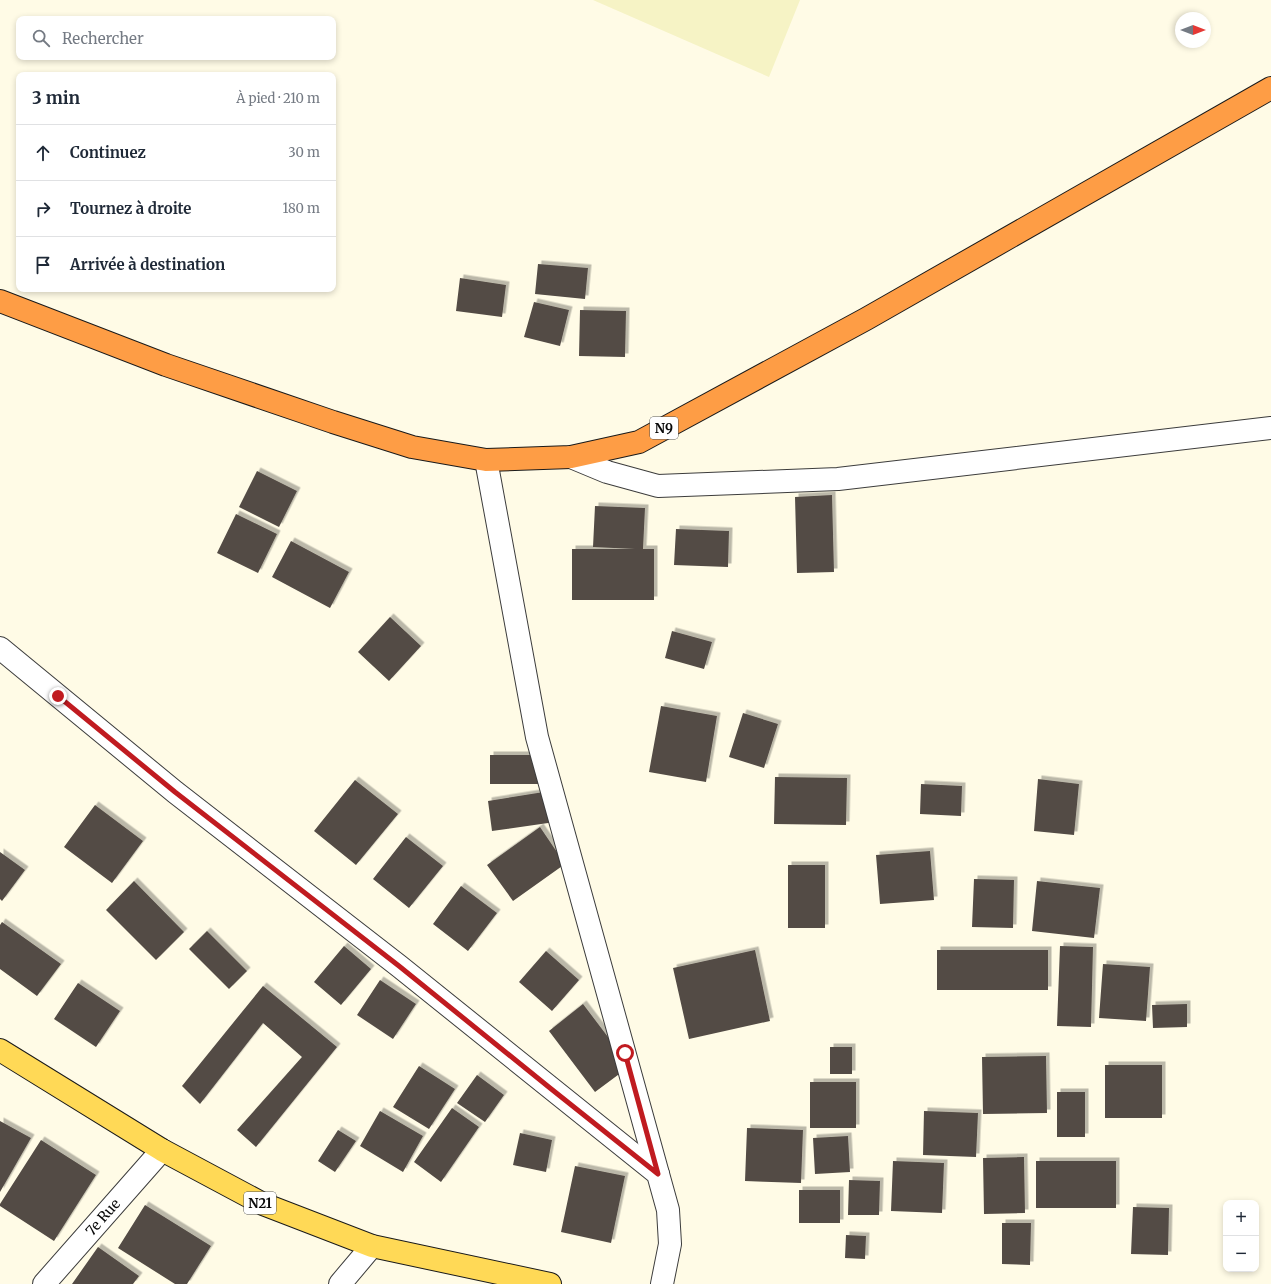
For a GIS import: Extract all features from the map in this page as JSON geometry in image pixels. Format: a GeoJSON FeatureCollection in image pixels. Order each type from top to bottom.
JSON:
{"type":"FeatureCollection","features":[{"type":"Feature","properties":{"kind":"highway","name":"N9"},"geometry":{"type":"LineString","coordinates":[[0,301],[166,365],[333,422],[412,447],[486,460],[571,457],[639,442],[866,319],[1271,88]]}},
{"type":"Feature","properties":{"kind":"main road","name":"N21"},"geometry":{"type":"LineString","coordinates":[[0,1050],[162,1150],[263,1204],[372,1246],[550,1284]]}},
{"type":"Feature","properties":{"kind":"street"},"geometry":{"type":"LineString","coordinates":[[571,457],[607,472],[658,486],[838,479],[1271,428]]}},
{"type":"Feature","properties":{"kind":"street"},"geometry":{"type":"LineString","coordinates":[[486,460],[537,736],[668,1210],[670,1244],[662,1284]]}},
{"type":"Feature","properties":{"kind":"street"},"geometry":{"type":"LineString","coordinates":[[0,648],[175,792],[399,966],[658,1174]]}},
{"type":"Feature","properties":{"kind":"street","name":"7e Rue"},"geometry":{"type":"LineString","coordinates":[[44,1284],[162,1150]]}},
{"type":"Feature","properties":{"kind":"street"},"geometry":{"type":"LineString","coordinates":[[340,1284],[372,1246]]}},
{"type":"Feature","properties":{"kind":"shaded area"},"geometry":{"type":"Polygon","coordinates":[[[593,0],[800,0],[769,77],[593,0]]]}},
{"type":"Feature","properties":{"kind":"building"},"geometry":{"type":"Polygon","coordinates":[[[538,264],[588,268],[585,299],[535,294],[538,264]]]}},
{"type":"Feature","properties":{"kind":"building"},"geometry":{"type":"Polygon","coordinates":[[[460,278],[506,285],[502,317],[456,311],[460,278]]]}},
{"type":"Feature","properties":{"kind":"building"},"geometry":{"type":"Polygon","coordinates":[[[534,302],[569,310],[560,346],[524,337],[534,302]]]}},
{"type":"Feature","properties":{"kind":"building"},"geometry":{"type":"Polygon","coordinates":[[[580,310],[626,311],[625,357],[579,356],[580,310]]]}},
{"type":"Feature","properties":{"kind":"building"},"geometry":{"type":"Polygon","coordinates":[[[257,471],[297,491],[279,527],[239,507],[257,471]]]}},
{"type":"Feature","properties":{"kind":"building"},"geometry":{"type":"Polygon","coordinates":[[[832,495],[834,572],[797,573],[795,497],[832,495]]]}},
{"type":"Feature","properties":{"kind":"building"},"geometry":{"type":"Polygon","coordinates":[[[595,506],[645,508],[643,549],[654,549],[654,600],[572,600],[572,549],[635,549],[593,547],[595,506]]]}},
{"type":"Feature","properties":{"kind":"building"},"geometry":{"type":"Polygon","coordinates":[[[236,514],[277,534],[258,573],[217,553],[236,514]]]}},
{"type":"Feature","properties":{"kind":"building"},"geometry":{"type":"Polygon","coordinates":[[[676,529],[729,531],[728,567],[674,565],[676,529]]]}},
{"type":"Feature","properties":{"kind":"building"},"geometry":{"type":"Polygon","coordinates":[[[291,541],[349,572],[330,608],[272,577],[291,541]]]}},
{"type":"Feature","properties":{"kind":"building"},"geometry":{"type":"Polygon","coordinates":[[[390,617],[421,646],[389,681],[358,652],[390,617]]]}},
{"type":"Feature","properties":{"kind":"building"},"geometry":{"type":"Polygon","coordinates":[[[672,631],[712,642],[704,669],[665,658],[672,631]]]}},
{"type":"Feature","properties":{"kind":"building"},"geometry":{"type":"Polygon","coordinates":[[[661,706],[717,716],[706,782],[649,772],[661,706]]]}},
{"type":"Feature","properties":{"kind":"building"},"geometry":{"type":"Polygon","coordinates":[[[743,713],[778,724],[764,768],[729,757],[743,713]]]}},
{"type":"Feature","properties":{"kind":"building"},"geometry":{"type":"Polygon","coordinates":[[[490,755],[544,755],[544,784],[490,784],[490,755]]]}},
{"type":"Feature","properties":{"kind":"building"},"geometry":{"type":"Polygon","coordinates":[[[775,777],[847,778],[846,825],[774,824],[775,777]]]}},
{"type":"Feature","properties":{"kind":"building"},"geometry":{"type":"Polygon","coordinates":[[[1038,779],[1079,784],[1074,835],[1034,831],[1038,779]]]}},
{"type":"Feature","properties":{"kind":"building"},"geometry":{"type":"Polygon","coordinates":[[[355,780],[398,814],[356,865],[314,831],[355,780]]]}},
{"type":"Feature","properties":{"kind":"building"},"geometry":{"type":"Polygon","coordinates":[[[921,784],[962,786],[961,816],[920,814],[921,784]]]}},
{"type":"Feature","properties":{"kind":"building"},"geometry":{"type":"Polygon","coordinates":[[[550,791],[555,822],[492,831],[488,801],[550,791]]]}},
{"type":"Feature","properties":{"kind":"building"},"geometry":{"type":"Polygon","coordinates":[[[95,805],[143,841],[112,883],[64,847],[95,805]]]}},
{"type":"Feature","properties":{"kind":"building"},"geometry":{"type":"Polygon","coordinates":[[[540,827],[565,864],[513,901],[487,865],[540,827]]]}},
{"type":"Feature","properties":{"kind":"building"},"geometry":{"type":"Polygon","coordinates":[[[406,837],[443,866],[409,908],[373,879],[406,837]]]}},
{"type":"Feature","properties":{"kind":"building"},"geometry":{"type":"Polygon","coordinates":[[[930,851],[934,900],[880,904],[876,855],[930,851]]]}},
{"type":"Feature","properties":{"kind":"building"},"geometry":{"type":"Polygon","coordinates":[[[0,852],[25,870],[2,901],[0,899],[0,852]]]}},
{"type":"Feature","properties":{"kind":"building"},"geometry":{"type":"Polygon","coordinates":[[[788,865],[825,865],[825,928],[788,928],[788,865]]]}},
{"type":"Feature","properties":{"kind":"building"},"geometry":{"type":"Polygon","coordinates":[[[974,879],[1014,880],[1013,928],[972,927],[974,879]]]}},
{"type":"Feature","properties":{"kind":"building"},"geometry":{"type":"Polygon","coordinates":[[[134,881],[184,932],[156,960],[106,910],[134,881]]]}},
{"type":"Feature","properties":{"kind":"building"},"geometry":{"type":"Polygon","coordinates":[[[1037,881],[1100,888],[1094,938],[1032,931],[1037,881]]]}},
{"type":"Feature","properties":{"kind":"building"},"geometry":{"type":"Polygon","coordinates":[[[461,886],[497,913],[468,951],[433,924],[461,886]]]}},
{"type":"Feature","properties":{"kind":"building"},"geometry":{"type":"Polygon","coordinates":[[[2,922],[61,964],[37,996],[0,969],[0,925],[2,922]]]}},
{"type":"Feature","properties":{"kind":"building"},"geometry":{"type":"Polygon","coordinates":[[[207,931],[247,971],[229,989],[189,949],[207,931]]]}},
{"type":"Feature","properties":{"kind":"building"},"geometry":{"type":"Polygon","coordinates":[[[344,946],[371,969],[341,1005],[314,982],[344,946]]]}},
{"type":"Feature","properties":{"kind":"building"},"geometry":{"type":"Polygon","coordinates":[[[1060,946],[1093,947],[1091,1027],[1057,1026],[1060,946]]]}},
{"type":"Feature","properties":{"kind":"building"},"geometry":{"type":"Polygon","coordinates":[[[755,950],[770,1021],[689,1039],[673,968],[755,950]]]}},
{"type":"Feature","properties":{"kind":"building"},"geometry":{"type":"Polygon","coordinates":[[[937,950],[1048,950],[1048,990],[937,990],[937,950]]]}},
{"type":"Feature","properties":{"kind":"building"},"geometry":{"type":"Polygon","coordinates":[[[546,951],[579,980],[552,1011],[519,982],[546,951]]]}},
{"type":"Feature","properties":{"kind":"building"},"geometry":{"type":"Polygon","coordinates":[[[1103,964],[1150,967],[1146,1021],[1099,1018],[1103,964]]]}},
{"type":"Feature","properties":{"kind":"building"},"geometry":{"type":"Polygon","coordinates":[[[380,980],[416,1004],[393,1039],[357,1015],[380,980]]]}},
{"type":"Feature","properties":{"kind":"building"},"geometry":{"type":"Polygon","coordinates":[[[78,983],[120,1011],[96,1047],[54,1019],[78,983]]]}},
{"type":"Feature","properties":{"kind":"building"},"geometry":{"type":"Polygon","coordinates":[[[263,986],[337,1047],[256,1147],[237,1130],[302,1057],[263,1023],[200,1104],[182,1086],[263,986]]]}},
{"type":"Feature","properties":{"kind":"building"},"geometry":{"type":"Polygon","coordinates":[[[583,1004],[630,1066],[595,1092],[549,1031],[583,1004]]]}},
{"type":"Feature","properties":{"kind":"building"},"geometry":{"type":"Polygon","coordinates":[[[1187,1004],[1187,1027],[1153,1028],[1152,1005],[1187,1004]]]}},
{"type":"Feature","properties":{"kind":"building"},"geometry":{"type":"Polygon","coordinates":[[[830,1047],[852,1047],[852,1074],[830,1074],[830,1047]]]}},
{"type":"Feature","properties":{"kind":"building"},"geometry":{"type":"Polygon","coordinates":[[[1046,1056],[1047,1113],[983,1114],[982,1057],[1046,1056]]]}},
{"type":"Feature","properties":{"kind":"building"},"geometry":{"type":"Polygon","coordinates":[[[1105,1065],[1162,1065],[1162,1118],[1105,1118],[1105,1065]]]}},
{"type":"Feature","properties":{"kind":"building"},"geometry":{"type":"Polygon","coordinates":[[[419,1066],[455,1089],[429,1129],[393,1107],[419,1066]]]}},
{"type":"Feature","properties":{"kind":"building"},"geometry":{"type":"Polygon","coordinates":[[[477,1075],[504,1095],[485,1122],[457,1103],[477,1075]]]}},
{"type":"Feature","properties":{"kind":"building"},"geometry":{"type":"Polygon","coordinates":[[[810,1082],[856,1082],[856,1128],[810,1128],[810,1082]]]}},
{"type":"Feature","properties":{"kind":"building"},"geometry":{"type":"Polygon","coordinates":[[[1057,1092],[1085,1092],[1085,1137],[1057,1137],[1057,1092]]]}},
{"type":"Feature","properties":{"kind":"building"},"geometry":{"type":"Polygon","coordinates":[[[452,1108],[479,1127],[441,1182],[414,1162],[452,1108]]]}},
{"type":"Feature","properties":{"kind":"building"},"geometry":{"type":"Polygon","coordinates":[[[380,1111],[423,1136],[403,1172],[360,1146],[380,1111]]]}},
{"type":"Feature","properties":{"kind":"building"},"geometry":{"type":"Polygon","coordinates":[[[924,1111],[978,1113],[976,1157],[923,1155],[924,1111]]]}},
{"type":"Feature","properties":{"kind":"building"},"geometry":{"type":"Polygon","coordinates":[[[0,1121],[31,1138],[0,1192],[0,1121]]]}},
{"type":"Feature","properties":{"kind":"building"},"geometry":{"type":"Polygon","coordinates":[[[747,1128],[803,1130],[801,1183],[745,1181],[747,1128]]]}},
{"type":"Feature","properties":{"kind":"building"},"geometry":{"type":"Polygon","coordinates":[[[338,1130],[356,1141],[335,1172],[318,1161],[338,1130]]]}},
{"type":"Feature","properties":{"kind":"building"},"geometry":{"type":"Polygon","coordinates":[[[520,1133],[552,1140],[546,1172],[513,1165],[520,1133]]]}},
{"type":"Feature","properties":{"kind":"building"},"geometry":{"type":"Polygon","coordinates":[[[848,1136],[850,1172],[815,1174],[813,1138],[848,1136]]]}},
{"type":"Feature","properties":{"kind":"building"},"geometry":{"type":"Polygon","coordinates":[[[41,1140],[96,1175],[54,1241],[0,1206],[41,1140]]]}},
{"type":"Feature","properties":{"kind":"building"},"geometry":{"type":"Polygon","coordinates":[[[1024,1157],[1025,1213],[984,1214],[983,1158],[1024,1157]]]}},
{"type":"Feature","properties":{"kind":"building"},"geometry":{"type":"Polygon","coordinates":[[[893,1161],[944,1163],[942,1213],[891,1211],[893,1161]]]}},
{"type":"Feature","properties":{"kind":"building"},"geometry":{"type":"Polygon","coordinates":[[[1036,1161],[1116,1161],[1116,1208],[1036,1208],[1036,1161]]]}},
{"type":"Feature","properties":{"kind":"building"},"geometry":{"type":"Polygon","coordinates":[[[575,1166],[625,1176],[611,1243],[561,1232],[575,1166]]]}},
{"type":"Feature","properties":{"kind":"building"},"geometry":{"type":"Polygon","coordinates":[[[849,1180],[880,1181],[879,1215],[848,1215],[849,1180]]]}},
{"type":"Feature","properties":{"kind":"building"},"geometry":{"type":"Polygon","coordinates":[[[799,1190],[840,1190],[840,1223],[799,1223],[799,1190]]]}},
{"type":"Feature","properties":{"kind":"building"},"geometry":{"type":"Polygon","coordinates":[[[145,1205],[211,1246],[187,1284],[175,1284],[118,1248],[145,1205]]]}},
{"type":"Feature","properties":{"kind":"building"},"geometry":{"type":"Polygon","coordinates":[[[1133,1207],[1169,1208],[1168,1255],[1131,1254],[1133,1207]]]}},
{"type":"Feature","properties":{"kind":"building"},"geometry":{"type":"Polygon","coordinates":[[[1002,1223],[1031,1223],[1030,1265],[1002,1264],[1002,1223]]]}},
{"type":"Feature","properties":{"kind":"building"},"geometry":{"type":"Polygon","coordinates":[[[846,1235],[866,1236],[865,1259],[845,1258],[846,1235]]]}},
{"type":"Feature","properties":{"kind":"building"},"geometry":{"type":"Polygon","coordinates":[[[98,1247],[139,1276],[133,1284],[72,1284],[98,1247]]]}},
{"type":"Feature","properties":{"kind":"route"},"geometry":{"type":"LineString","coordinates":[[58,696],[175,792],[399,966],[658,1174],[625,1053]]}}]}
